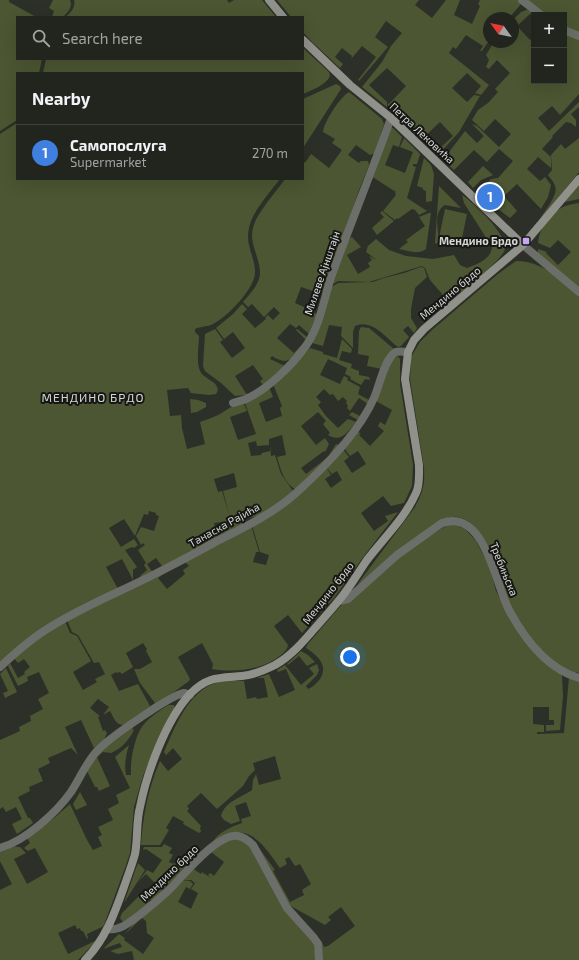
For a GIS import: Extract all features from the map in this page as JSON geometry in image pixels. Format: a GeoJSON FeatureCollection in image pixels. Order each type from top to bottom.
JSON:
{"type":"FeatureCollection","features":[{"type":"Feature","properties":{"kind":"street"},"geometry":{"type":"LineString","coordinates":[[269,0],[282,16]]}},
{"type":"Feature","properties":{"kind":"street"},"geometry":{"type":"LineString","coordinates":[[522,0],[537,12]]}},
{"type":"Feature","properties":{"kind":"street"},"geometry":{"type":"LineString","coordinates":[[567,31],[579,36]]}},
{"type":"Feature","properties":{"kind":"street","name":"Петра Лековића"},"geometry":{"type":"LineString","coordinates":[[304,41],[350,85],[391,118],[523,245]]}},
{"type":"Feature","properties":{"kind":"street","name":"Милеве Ајнштајн"},"geometry":{"type":"LineString","coordinates":[[233,403],[251,397],[270,383],[303,351],[310,340],[315,330],[331,276],[355,210],[391,118]]}},
{"type":"Feature","properties":{"kind":"street","name":"Мендино брдо"},"geometry":{"type":"LineString","coordinates":[[85,960],[95,951],[108,929],[135,854],[139,808],[148,774],[165,734],[179,709],[200,685],[210,679],[225,676],[243,676],[256,673],[277,664],[300,645],[339,601],[367,560],[410,504],[417,492],[419,465],[405,379],[408,352],[414,340],[424,329],[523,245],[579,179]]}},
{"type":"Feature","properties":{"kind":"street"},"geometry":{"type":"LineString","coordinates":[[523,245],[579,292]]}},
{"type":"Feature","properties":{"kind":"street","name":"Танаска Рајића"},"geometry":{"type":"LineString","coordinates":[[0,667],[21,648],[51,626],[228,536],[261,518],[296,494],[333,456],[353,431],[374,398],[388,359],[394,353],[402,351],[408,352]]}},
{"type":"Feature","properties":{"kind":"street","name":"Требињска"},"geometry":{"type":"LineString","coordinates":[[339,601],[348,599],[397,555],[442,523],[449,520],[458,521],[467,525],[481,541],[490,559],[503,598],[509,610],[534,646],[543,657],[560,671],[579,678]]}},
{"type":"Feature","properties":{"kind":"street"},"geometry":{"type":"LineString","coordinates":[[0,848],[19,840],[47,818],[70,792],[92,756],[103,744],[167,701],[183,693],[190,695]]}},
{"type":"Feature","properties":{"kind":"street","name":"Мендино брдо"},"geometry":{"type":"LineString","coordinates":[[108,929],[112,930],[120,928],[136,918],[170,889],[196,860],[225,839],[237,836],[248,840],[253,845],[287,908],[318,944],[319,960]]}},
{"type":"Feature","properties":{"kind":"green space"},"geometry":{"type":"Polygon","coordinates":[[[0,0],[9,0],[9,2],[34,16],[16,16],[16,60],[42,60],[39,72],[16,72],[16,121],[0,131],[0,0]]]}},
{"type":"Feature","properties":{"kind":"green space"},"geometry":{"type":"Polygon","coordinates":[[[53,0],[70,0],[71,3],[68,11],[64,16],[52,16],[54,11],[49,8],[53,0]]]}},
{"type":"Feature","properties":{"kind":"green space"},"geometry":{"type":"Polygon","coordinates":[[[74,0],[227,0],[229,3],[234,0],[262,0],[275,16],[67,16],[74,7],[74,0]]]}},
{"type":"Feature","properties":{"kind":"green space"},"geometry":{"type":"Polygon","coordinates":[[[277,0],[419,0],[415,5],[432,18],[446,0],[460,0],[454,15],[472,24],[480,6],[478,4],[480,0],[518,0],[521,2],[514,12],[483,12],[483,46],[466,35],[456,49],[453,47],[449,53],[489,85],[481,95],[475,93],[481,86],[467,73],[452,88],[467,102],[474,95],[480,96],[459,132],[438,155],[425,143],[429,140],[439,149],[453,136],[440,122],[422,139],[388,109],[388,103],[389,104],[406,86],[387,68],[369,85],[387,102],[387,107],[362,87],[402,33],[386,21],[375,37],[388,47],[359,81],[358,80],[376,57],[362,46],[351,59],[352,56],[342,48],[335,57],[343,64],[340,68],[304,33],[304,16],[290,16],[277,0]]]}},
{"type":"Feature","properties":{"kind":"green space"},"geometry":{"type":"Polygon","coordinates":[[[527,0],[579,0],[579,34],[567,28],[567,12],[541,12],[527,0]]]}},
{"type":"Feature","properties":{"kind":"green space"},"geometry":{"type":"Polygon","coordinates":[[[530,10],[533,12],[519,24],[519,14],[530,10]]]}},
{"type":"Feature","properties":{"kind":"green space"},"geometry":{"type":"Polygon","coordinates":[[[519,28],[530,40],[531,39],[531,84],[567,84],[567,33],[579,39],[579,94],[560,115],[552,106],[538,118],[549,131],[579,102],[579,107],[571,114],[576,120],[576,127],[571,123],[566,122],[542,149],[551,157],[551,168],[538,157],[527,169],[540,181],[545,177],[551,185],[548,197],[541,209],[517,184],[504,196],[517,211],[510,218],[494,206],[501,199],[489,186],[480,194],[478,191],[491,179],[498,178],[513,161],[499,149],[487,162],[474,150],[454,170],[443,160],[465,131],[477,143],[484,136],[472,124],[477,126],[499,147],[511,134],[495,119],[484,131],[472,120],[478,110],[488,103],[498,92],[495,89],[510,73],[497,60],[489,69],[486,67],[489,60],[486,55],[490,48],[519,48],[519,28]]]}},
{"type":"Feature","properties":{"kind":"green space"},"geometry":{"type":"Polygon","coordinates":[[[304,49],[329,72],[330,76],[322,85],[304,94],[304,72],[43,72],[46,60],[304,60],[304,49]]]}},
{"type":"Feature","properties":{"kind":"green space"},"geometry":{"type":"Polygon","coordinates":[[[336,84],[340,86],[341,89],[304,146],[304,99],[336,84]]]}},
{"type":"Feature","properties":{"kind":"green space"},"geometry":{"type":"Polygon","coordinates":[[[349,92],[382,119],[384,124],[375,153],[370,155],[356,145],[348,155],[359,163],[361,161],[368,161],[369,165],[322,294],[301,287],[295,303],[304,307],[304,309],[317,314],[309,334],[299,325],[296,328],[290,324],[277,338],[294,353],[306,340],[296,330],[297,329],[307,337],[306,341],[304,345],[292,359],[284,361],[272,356],[270,359],[285,366],[263,385],[260,381],[263,379],[253,365],[235,376],[247,395],[235,396],[205,371],[203,366],[205,334],[215,329],[223,340],[220,342],[232,358],[245,348],[233,332],[224,339],[216,328],[233,314],[242,304],[247,309],[242,314],[255,328],[266,319],[265,318],[268,315],[273,320],[280,313],[274,307],[264,317],[252,304],[248,307],[243,302],[256,285],[260,273],[253,241],[253,228],[258,216],[284,180],[304,180],[304,162],[305,163],[311,154],[329,168],[342,150],[332,143],[335,139],[323,132],[326,122],[333,110],[349,92]]]}},
{"type":"Feature","properties":{"kind":"green space"},"geometry":{"type":"Polygon","coordinates":[[[16,124],[16,180],[279,180],[257,209],[249,228],[248,239],[255,270],[251,285],[240,301],[226,315],[213,324],[195,329],[195,332],[199,336],[198,361],[200,370],[204,376],[214,382],[218,391],[216,394],[209,395],[191,393],[188,388],[167,390],[170,416],[181,415],[182,428],[187,449],[205,444],[200,422],[218,415],[237,404],[244,404],[247,411],[230,417],[238,440],[256,434],[245,403],[269,387],[273,397],[259,403],[266,422],[282,416],[280,408],[282,406],[273,384],[310,348],[337,358],[342,339],[352,349],[351,353],[342,351],[339,360],[352,364],[351,368],[359,371],[359,375],[369,377],[370,380],[365,379],[361,385],[350,379],[351,377],[345,374],[347,368],[328,359],[320,375],[340,384],[344,376],[348,378],[347,380],[360,387],[358,394],[369,400],[373,391],[369,403],[358,420],[349,415],[352,412],[360,416],[368,404],[359,398],[350,411],[347,408],[347,401],[343,397],[338,401],[333,394],[330,395],[324,389],[316,397],[321,402],[318,405],[338,428],[348,419],[356,422],[344,435],[337,438],[328,435],[330,433],[323,424],[326,421],[318,412],[301,426],[316,445],[325,438],[329,444],[325,452],[324,451],[301,468],[306,474],[328,457],[336,444],[339,445],[318,469],[297,490],[286,480],[277,457],[286,455],[282,435],[269,439],[269,445],[257,446],[256,441],[248,443],[251,456],[261,455],[262,453],[270,451],[270,446],[271,456],[275,455],[281,474],[293,491],[292,496],[269,511],[257,516],[238,520],[233,520],[230,518],[231,521],[214,523],[216,532],[228,530],[227,523],[247,522],[156,571],[162,566],[156,558],[147,564],[153,573],[139,579],[147,570],[144,565],[146,563],[138,550],[145,545],[143,543],[141,545],[136,536],[141,527],[154,531],[159,516],[156,515],[156,513],[149,511],[148,515],[144,514],[135,536],[124,519],[109,528],[121,547],[134,539],[138,545],[134,548],[132,547],[125,550],[137,567],[133,570],[133,580],[122,559],[106,567],[118,589],[57,621],[28,640],[0,662],[0,134],[16,124]],[[234,473],[214,479],[218,492],[222,491],[229,516],[223,491],[237,487],[234,473]]]}},
{"type":"Feature","properties":{"kind":"green space"},"geometry":{"type":"Polygon","coordinates":[[[391,128],[393,128],[402,137],[399,147],[393,145],[385,165],[405,173],[413,152],[400,147],[404,138],[420,154],[417,164],[413,164],[413,166],[416,167],[407,198],[427,211],[419,215],[412,209],[395,220],[383,211],[396,195],[396,192],[371,176],[391,128]]]}},
{"type":"Feature","properties":{"kind":"green space"},"geometry":{"type":"Polygon","coordinates":[[[579,138],[579,172],[539,221],[553,199],[556,190],[554,183],[548,175],[552,170],[551,155],[561,144],[565,149],[579,138]]]}},
{"type":"Feature","properties":{"kind":"green space"},"geometry":{"type":"Polygon","coordinates":[[[424,158],[431,165],[434,174],[432,201],[426,202],[426,191],[417,186],[424,158]]]}},
{"type":"Feature","properties":{"kind":"green space"},"geometry":{"type":"Polygon","coordinates":[[[483,166],[493,175],[481,180],[473,188],[468,182],[483,166]]]}},
{"type":"Feature","properties":{"kind":"green space"},"geometry":{"type":"Polygon","coordinates":[[[579,183],[579,199],[565,202],[579,183]]]}},
{"type":"Feature","properties":{"kind":"green space"},"geometry":{"type":"Polygon","coordinates":[[[439,186],[461,208],[445,205],[441,209],[437,219],[437,244],[435,243],[439,186]]]}},
{"type":"Feature","properties":{"kind":"green space"},"geometry":{"type":"Polygon","coordinates":[[[462,195],[489,219],[501,235],[505,249],[497,261],[449,302],[430,280],[425,268],[422,266],[369,282],[338,281],[333,284],[349,239],[352,237],[361,247],[347,255],[358,274],[370,267],[368,263],[372,260],[369,256],[377,260],[366,252],[368,246],[376,239],[389,250],[406,256],[433,259],[454,255],[460,265],[467,268],[487,258],[492,247],[464,203],[462,195]]]}},
{"type":"Feature","properties":{"kind":"green space"},"geometry":{"type":"Polygon","coordinates":[[[579,203],[579,288],[538,253],[538,249],[547,252],[546,253],[558,265],[571,252],[558,240],[550,248],[538,243],[542,228],[556,211],[563,207],[579,203]]]}},
{"type":"Feature","properties":{"kind":"green space"},"geometry":{"type":"Polygon","coordinates":[[[445,209],[467,214],[461,243],[439,238],[445,209]]]}},
{"type":"Feature","properties":{"kind":"green space"},"geometry":{"type":"Polygon","coordinates":[[[382,211],[394,221],[377,235],[372,228],[384,217],[380,213],[382,211]]]}},
{"type":"Feature","properties":{"kind":"green space"},"geometry":{"type":"Polygon","coordinates":[[[431,213],[426,249],[417,252],[399,249],[408,242],[406,240],[425,226],[419,217],[431,213]]]}},
{"type":"Feature","properties":{"kind":"green space"},"geometry":{"type":"Polygon","coordinates":[[[516,261],[534,264],[550,272],[579,295],[579,673],[559,666],[539,648],[521,625],[507,600],[485,542],[477,530],[468,521],[455,517],[439,521],[357,585],[415,507],[423,488],[424,468],[410,379],[411,357],[420,342],[432,330],[498,274],[516,261]]]}},
{"type":"Feature","properties":{"kind":"green space"},"geometry":{"type":"Polygon","coordinates":[[[421,267],[424,268],[427,277],[415,288],[411,309],[411,318],[417,328],[414,333],[408,326],[403,330],[409,337],[401,346],[398,347],[384,334],[373,327],[361,324],[355,326],[353,332],[353,348],[341,336],[342,327],[329,325],[323,346],[312,343],[330,288],[338,283],[373,282],[421,267]]]}},
{"type":"Feature","properties":{"kind":"green space"},"geometry":{"type":"Polygon","coordinates":[[[361,327],[369,328],[394,349],[382,369],[367,366],[369,356],[358,354],[359,331],[361,327]]]}},
{"type":"Feature","properties":{"kind":"green space"},"geometry":{"type":"Polygon","coordinates":[[[398,356],[400,359],[400,384],[413,465],[412,486],[404,503],[391,506],[383,496],[361,513],[374,531],[388,521],[385,516],[398,512],[334,598],[302,633],[288,615],[274,626],[288,645],[281,655],[266,664],[248,669],[230,671],[212,669],[213,664],[202,643],[178,657],[190,679],[189,681],[155,703],[140,683],[134,669],[140,669],[152,662],[146,651],[147,649],[143,643],[126,653],[133,667],[122,674],[120,672],[116,672],[111,675],[119,691],[138,684],[150,706],[123,725],[116,722],[110,711],[103,715],[109,707],[98,699],[90,708],[100,716],[98,717],[103,731],[105,730],[107,733],[104,740],[94,748],[81,720],[65,727],[78,755],[71,748],[48,758],[50,763],[38,769],[43,781],[29,787],[30,791],[18,797],[28,818],[30,818],[33,823],[17,834],[12,824],[22,819],[16,807],[6,812],[3,807],[0,809],[0,740],[20,731],[19,727],[31,721],[30,716],[43,709],[38,699],[49,693],[39,672],[27,677],[28,681],[18,686],[8,666],[10,663],[18,678],[25,674],[24,672],[30,667],[24,659],[18,663],[14,658],[30,644],[65,621],[70,633],[77,636],[91,661],[73,672],[83,690],[97,682],[95,679],[105,674],[99,662],[94,663],[78,635],[72,632],[67,620],[168,571],[158,578],[167,589],[185,574],[183,570],[189,566],[185,562],[251,525],[259,552],[256,552],[253,562],[266,565],[269,555],[260,552],[252,525],[326,467],[342,448],[349,457],[344,461],[352,473],[366,464],[358,451],[350,456],[343,447],[357,431],[370,446],[384,431],[378,426],[380,422],[385,425],[392,410],[376,401],[391,360],[398,356]],[[326,467],[331,475],[325,479],[331,488],[342,480],[337,471],[332,474],[326,467]]]}},
{"type":"Feature","properties":{"kind":"green space"},"geometry":{"type":"Polygon","coordinates":[[[190,399],[206,403],[206,407],[197,412],[191,413],[190,399]]]}},
{"type":"Feature","properties":{"kind":"green space"},"geometry":{"type":"Polygon","coordinates":[[[447,525],[455,525],[465,529],[476,541],[490,568],[496,591],[507,611],[562,676],[563,696],[560,730],[546,731],[546,725],[554,725],[554,720],[549,720],[549,707],[533,707],[533,724],[544,725],[544,732],[537,732],[537,734],[564,733],[569,678],[579,680],[579,960],[322,960],[314,933],[322,942],[324,947],[328,946],[355,926],[341,907],[328,917],[331,920],[325,925],[289,905],[256,844],[275,870],[273,871],[290,902],[304,895],[302,890],[311,884],[300,864],[295,866],[289,857],[285,859],[287,864],[280,868],[267,850],[249,835],[235,833],[212,843],[221,833],[242,823],[241,819],[251,816],[246,802],[235,806],[240,821],[231,824],[224,820],[221,816],[223,811],[230,803],[252,790],[253,780],[256,774],[259,785],[281,779],[275,756],[253,763],[255,770],[243,786],[217,809],[201,793],[187,806],[189,809],[187,811],[201,826],[201,832],[199,833],[183,824],[184,822],[173,816],[166,828],[169,830],[160,845],[141,845],[143,824],[152,782],[160,761],[168,771],[182,759],[173,748],[166,755],[164,752],[173,730],[192,699],[211,685],[222,681],[244,681],[247,699],[268,697],[264,678],[257,678],[269,674],[279,697],[295,690],[286,669],[278,672],[277,670],[285,665],[301,685],[314,674],[309,668],[317,664],[319,670],[317,675],[306,686],[308,689],[312,687],[320,679],[323,669],[318,657],[306,648],[307,645],[343,603],[364,590],[399,557],[447,525]]]}},
{"type":"Feature","properties":{"kind":"green space"},"geometry":{"type":"Polygon","coordinates":[[[301,651],[315,662],[307,666],[299,656],[288,665],[287,664],[301,651]]]}},
{"type":"Feature","properties":{"kind":"green space"},"geometry":{"type":"Polygon","coordinates":[[[6,668],[17,692],[5,698],[3,693],[8,691],[0,674],[6,668]]]}},
{"type":"Feature","properties":{"kind":"green space"},"geometry":{"type":"Polygon","coordinates":[[[168,705],[174,705],[175,708],[155,747],[143,776],[134,807],[130,853],[104,925],[87,934],[87,939],[83,931],[81,931],[80,928],[77,929],[75,925],[58,933],[68,954],[97,940],[78,960],[0,960],[0,890],[12,884],[0,861],[0,852],[16,846],[20,847],[26,853],[14,859],[27,884],[48,872],[35,848],[28,851],[24,848],[30,843],[27,838],[53,819],[70,804],[93,850],[102,846],[98,837],[102,835],[98,827],[113,820],[108,809],[119,803],[116,795],[130,788],[115,757],[129,745],[125,771],[126,775],[131,775],[133,752],[142,726],[168,705]]]}},
{"type":"Feature","properties":{"kind":"green space"},"geometry":{"type":"Polygon","coordinates":[[[132,728],[134,730],[132,734],[122,746],[111,753],[103,752],[97,757],[110,786],[99,791],[97,787],[95,787],[87,771],[99,752],[132,728]]]}},
{"type":"Feature","properties":{"kind":"green space"},"geometry":{"type":"Polygon","coordinates":[[[80,792],[87,805],[76,810],[73,804],[80,792]]]}},
{"type":"Feature","properties":{"kind":"green space"},"geometry":{"type":"Polygon","coordinates":[[[236,838],[249,845],[313,940],[317,960],[134,960],[132,951],[118,954],[110,951],[122,947],[120,943],[103,949],[119,934],[125,938],[124,940],[143,954],[154,938],[147,933],[146,921],[142,918],[124,935],[136,921],[181,880],[190,881],[193,884],[190,889],[186,887],[178,902],[191,909],[198,893],[191,889],[195,883],[191,880],[184,880],[192,868],[211,878],[208,875],[210,873],[214,876],[224,862],[211,852],[218,845],[236,838]]]}},
{"type":"Feature","properties":{"kind":"green space"},"geometry":{"type":"Polygon","coordinates":[[[164,844],[172,848],[169,853],[173,855],[169,862],[181,867],[183,865],[185,866],[152,901],[150,899],[160,888],[146,874],[138,882],[147,870],[153,873],[162,860],[146,849],[143,850],[144,847],[162,847],[164,844]]]}},
{"type":"Feature","properties":{"kind":"green space"},"geometry":{"type":"Polygon","coordinates":[[[138,863],[145,870],[124,903],[136,868],[138,863]]]}},
{"type":"Feature","properties":{"kind":"green space"},"geometry":{"type":"Polygon","coordinates":[[[141,894],[149,902],[152,901],[124,922],[122,921],[120,918],[122,913],[141,894]]]}},
{"type":"Feature","properties":{"kind":"place","name":"Самопослуга"},"geometry":{"type":"Point","coordinates":[490,197]}},
{"type":"Feature","properties":{"kind":"place","name":"Мендино Брдо"},"geometry":{"type":"Point","coordinates":[526,241]}},
{"type":"Feature","properties":{"kind":"district","name":"МЕНДИНО БРДО"},"geometry":{"type":"Point","coordinates":[93,398]}}]}
